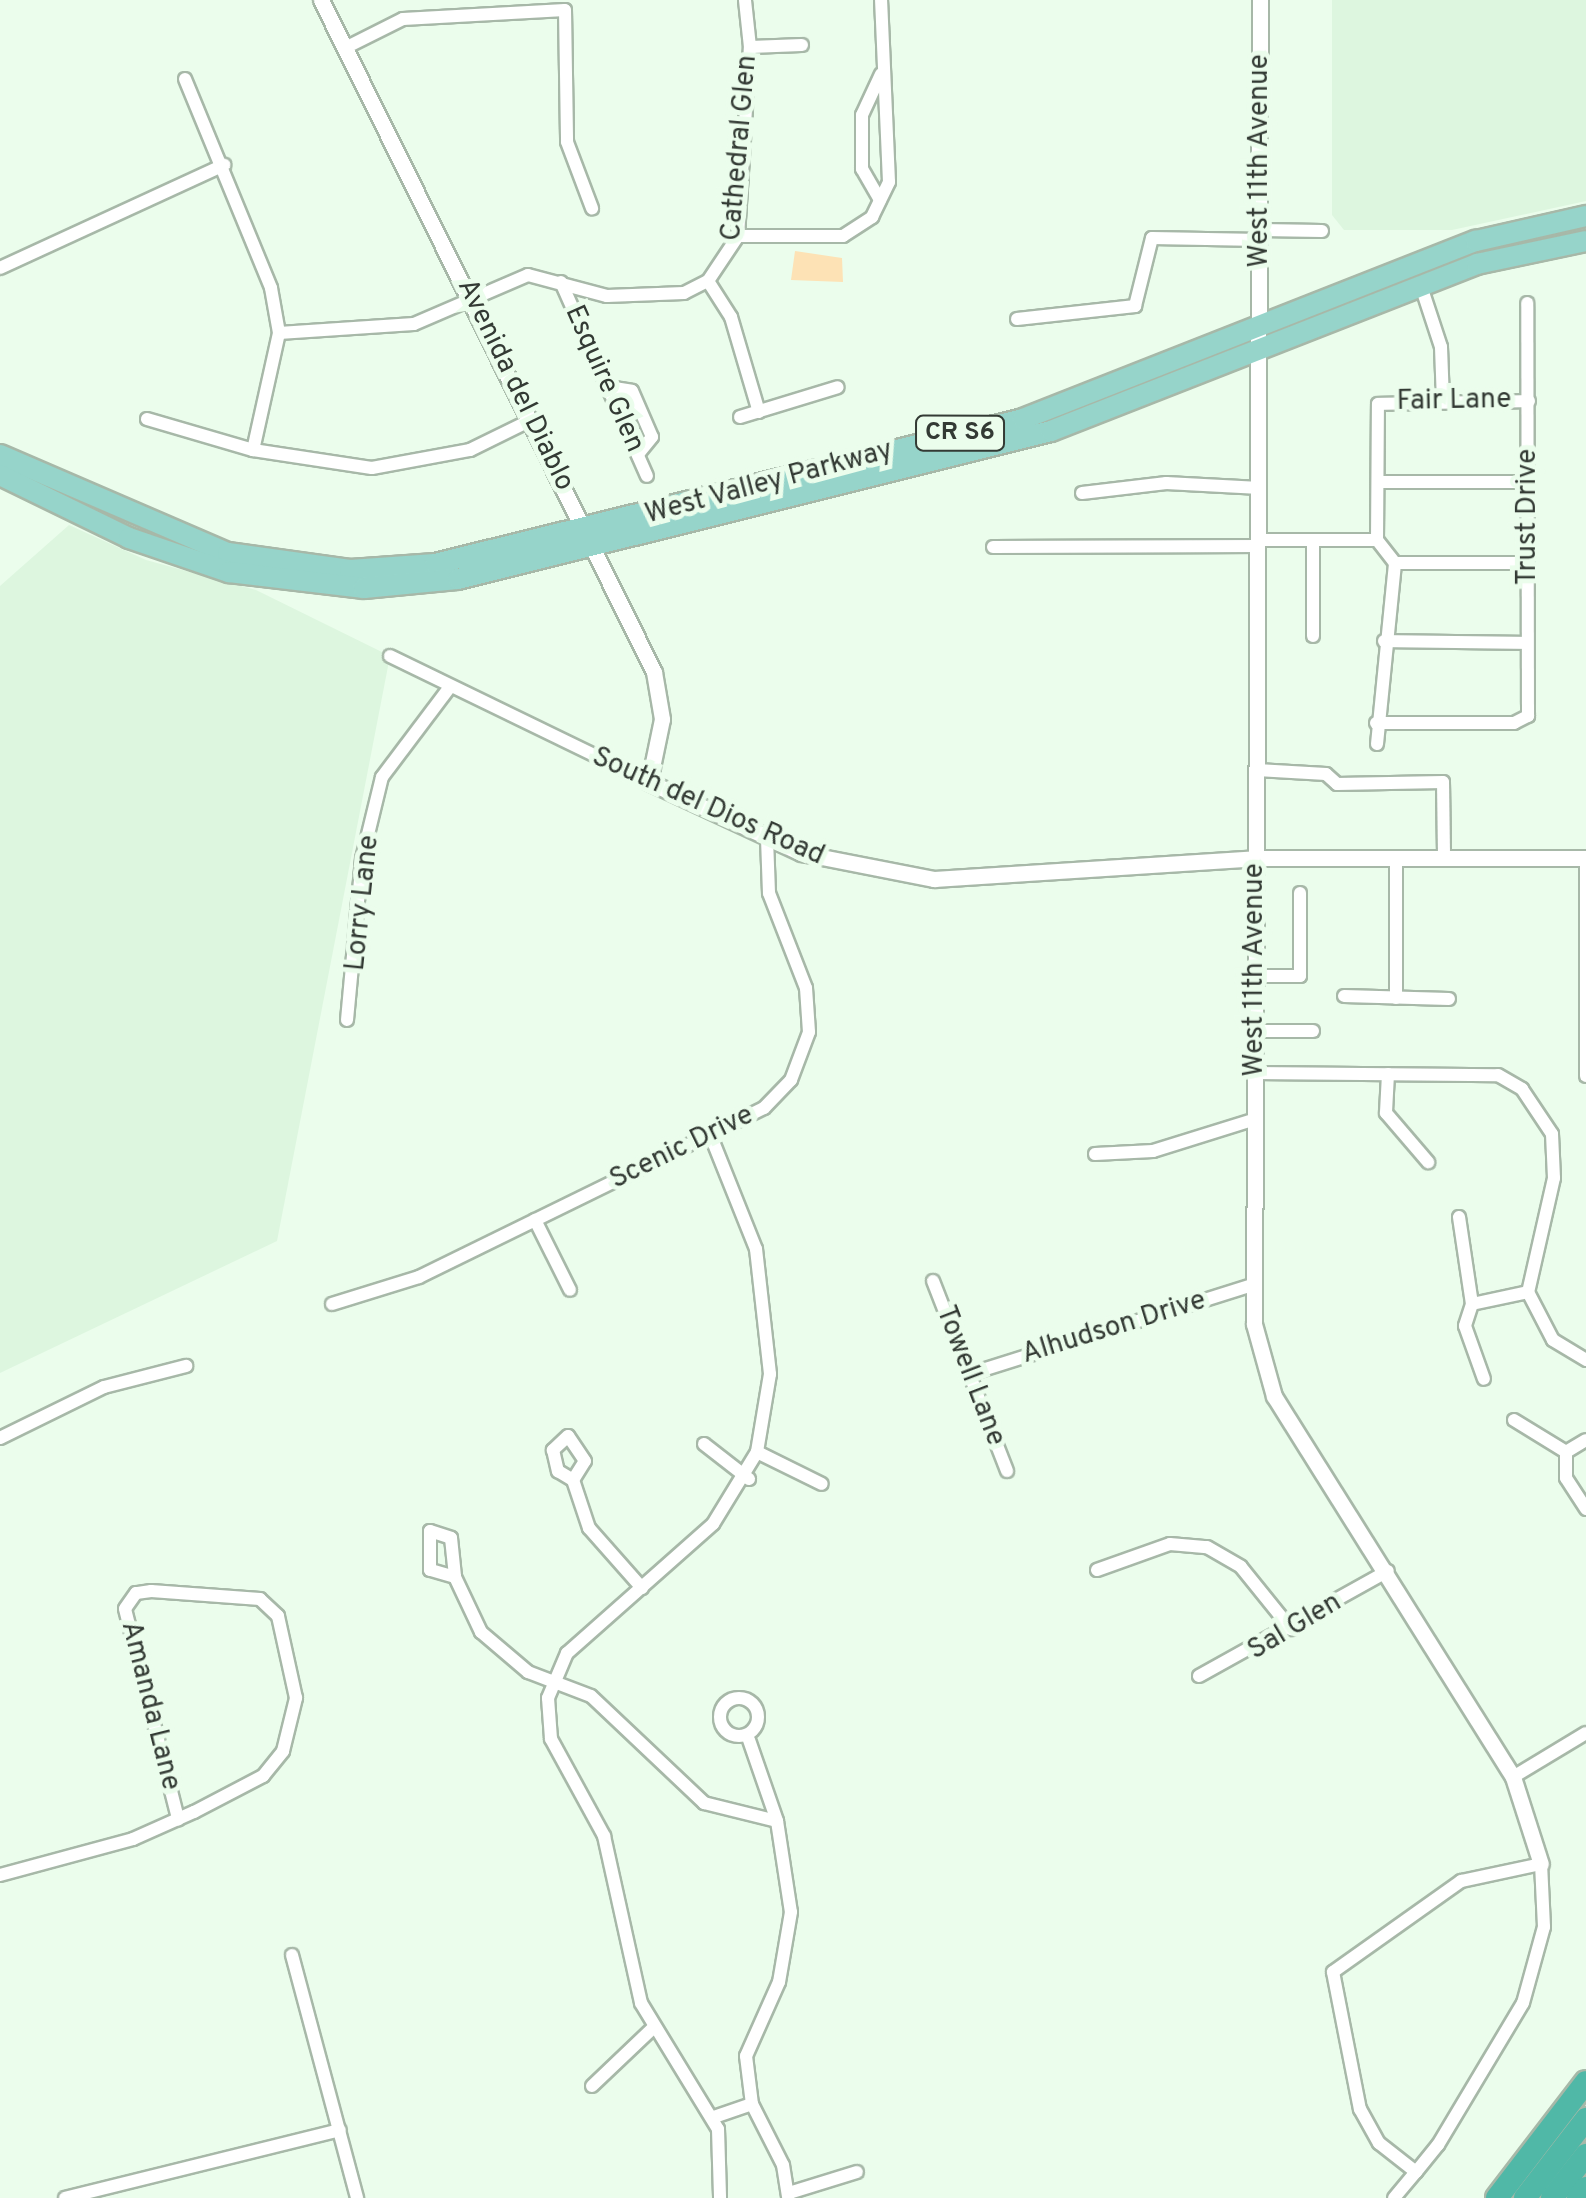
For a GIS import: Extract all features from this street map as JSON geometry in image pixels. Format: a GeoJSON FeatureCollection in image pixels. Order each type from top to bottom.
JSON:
{"type":"FeatureCollection","features":[{"type":"Feature","properties":{"kind":"highway"},"geometry":{"type":"LineString","coordinates":[[1559,2117],[1586,2071]]}},
{"type":"Feature","properties":{"kind":"highway"},"geometry":{"type":"LineString","coordinates":[[1496,2198],[1586,2082]]}},
{"type":"Feature","properties":{"kind":"highway"},"geometry":{"type":"LineString","coordinates":[[1524,2198],[1586,2119]]}},
{"type":"Feature","properties":{"kind":"highway"},"geometry":{"type":"LineString","coordinates":[[1552,2198],[1586,2155]]}},
{"type":"Feature","properties":{"kind":"highway"},"geometry":{"type":"LineString","coordinates":[[1583,2198],[1586,2188]]}},
{"type":"Feature","properties":{"kind":"main road","name":"West Valley Parkway"},"geometry":{"type":"LineString","coordinates":[[1258,342],[1476,241],[1586,216]]}},
{"type":"Feature","properties":{"kind":"main road","name":"West Valley Parkway"},"geometry":{"type":"LineString","coordinates":[[0,475],[174,556],[300,584],[430,583],[1023,419],[1421,286],[1586,241]]}},
{"type":"Feature","properties":{"kind":"main road","name":"West Valley Parkway"},"geometry":{"type":"LineString","coordinates":[[0,456],[188,542],[310,567],[435,564],[591,538]]}},
{"type":"Feature","properties":{"kind":"street","name":"Avenida del Diablo"},"geometry":{"type":"LineString","coordinates":[[321,0],[591,538],[659,690],[650,782]]}},
{"type":"Feature","properties":{"kind":"street","name":"Cathedral Glen"},"geometry":{"type":"LineString","coordinates":[[708,281],[738,236],[750,47],[745,0]]}},
{"type":"Feature","properties":{"kind":"street"},"geometry":{"type":"LineString","coordinates":[[738,236],[844,236],[864,226],[880,200],[889,182],[881,0]]}},
{"type":"Feature","properties":{"kind":"street","name":"West 11th Avenue"},"geometry":{"type":"LineString","coordinates":[[1260,0],[1254,1324],[1274,1396],[1388,1571],[1513,1777],[1541,1864]]}},
{"type":"Feature","properties":{"kind":"street"},"geometry":{"type":"LineString","coordinates":[[345,48],[403,19],[564,10],[565,126],[592,208]]}},
{"type":"Feature","properties":{"kind":"street"},"geometry":{"type":"LineString","coordinates":[[750,47],[802,45]]}},
{"type":"Feature","properties":{"kind":"street"},"geometry":{"type":"LineString","coordinates":[[880,200],[862,169],[862,116],[882,72]]}},
{"type":"Feature","properties":{"kind":"street"},"geometry":{"type":"LineString","coordinates":[[185,80],[253,228],[279,333],[253,450]]}},
{"type":"Feature","properties":{"kind":"street"},"geometry":{"type":"LineString","coordinates":[[0,268],[224,165]]}},
{"type":"Feature","properties":{"kind":"street"},"geometry":{"type":"LineString","coordinates":[[1017,319],[1135,306],[1152,238],[1322,231]]}},
{"type":"Feature","properties":{"kind":"street"},"geometry":{"type":"LineString","coordinates":[[279,333],[414,324],[528,275],[654,296],[708,281],[731,316],[759,412]]}},
{"type":"Feature","properties":{"kind":"street","name":"Esquire Glen"},"geometry":{"type":"LineString","coordinates":[[561,282],[648,476]]}},
{"type":"Feature","properties":{"kind":"street"},"geometry":{"type":"LineString","coordinates":[[1421,286],[1441,347],[1443,401]]}},
{"type":"Feature","properties":{"kind":"street","name":"Trust Drive"},"geometry":{"type":"LineString","coordinates":[[1376,723],[1514,723],[1528,716],[1527,302]]}},
{"type":"Feature","properties":{"kind":"street"},"geometry":{"type":"LineString","coordinates":[[740,417],[838,386]]}},
{"type":"Feature","properties":{"kind":"street"},"geometry":{"type":"LineString","coordinates":[[608,387],[632,391],[652,437],[638,454]]}},
{"type":"Feature","properties":{"kind":"street","name":"Fair Lane"},"geometry":{"type":"LineString","coordinates":[[1378,482],[1378,404],[1530,400]]}},
{"type":"Feature","properties":{"kind":"street"},"geometry":{"type":"LineString","coordinates":[[147,419],[325,466],[420,464],[533,420]]}},
{"type":"Feature","properties":{"kind":"street"},"geometry":{"type":"LineString","coordinates":[[1377,744],[1384,642],[1395,563],[1377,540],[1378,482],[1528,482]]}},
{"type":"Feature","properties":{"kind":"street"},"geometry":{"type":"LineString","coordinates":[[1082,493],[1166,483],[1260,488]]}},
{"type":"Feature","properties":{"kind":"street"},"geometry":{"type":"LineString","coordinates":[[1313,540],[1313,636]]}},
{"type":"Feature","properties":{"kind":"street"},"geometry":{"type":"LineString","coordinates":[[994,548],[1377,540]]}},
{"type":"Feature","properties":{"kind":"street"},"geometry":{"type":"LineString","coordinates":[[1395,563],[1528,562]]}},
{"type":"Feature","properties":{"kind":"street"},"geometry":{"type":"LineString","coordinates":[[1384,642],[1527,643]]}},
{"type":"Feature","properties":{"kind":"street","name":"South del Dios Road"},"geometry":{"type":"LineString","coordinates":[[390,656],[448,688],[768,840],[846,867],[934,879],[1256,858],[1586,858]]}},
{"type":"Feature","properties":{"kind":"street","name":"Lorry Lane"},"geometry":{"type":"LineString","coordinates":[[347,1020],[362,859],[382,777],[448,688]]}},
{"type":"Feature","properties":{"kind":"street"},"geometry":{"type":"LineString","coordinates":[[1257,770],[1284,771],[1338,784],[1443,782],[1444,858]]}},
{"type":"Feature","properties":{"kind":"street","name":"Scenic Drive"},"geometry":{"type":"LineString","coordinates":[[332,1304],[419,1277],[764,1108],[791,1080],[809,1032],[804,974],[763,870],[768,840]]}},
{"type":"Feature","properties":{"kind":"street"},"geometry":{"type":"LineString","coordinates":[[1396,858],[1396,998]]}},
{"type":"Feature","properties":{"kind":"street"},"geometry":{"type":"LineString","coordinates":[[1586,858],[1586,1076]]}},
{"type":"Feature","properties":{"kind":"street"},"geometry":{"type":"LineString","coordinates":[[1253,976],[1300,976],[1300,893]]}},
{"type":"Feature","properties":{"kind":"street"},"geometry":{"type":"LineString","coordinates":[[1344,996],[1449,999]]}},
{"type":"Feature","properties":{"kind":"street"},"geometry":{"type":"LineString","coordinates":[[1254,1030],[1313,1031]]}},
{"type":"Feature","properties":{"kind":"street"},"geometry":{"type":"LineString","coordinates":[[1254,1073],[1498,1075],[1542,1112],[1554,1178],[1528,1292],[1553,1340],[1586,1360]]}},
{"type":"Feature","properties":{"kind":"street"},"geometry":{"type":"LineString","coordinates":[[1388,1074],[1386,1113],[1428,1162]]}},
{"type":"Feature","properties":{"kind":"street"},"geometry":{"type":"LineString","coordinates":[[1095,1154],[1154,1150],[1256,1118]]}},
{"type":"Feature","properties":{"kind":"street"},"geometry":{"type":"LineString","coordinates":[[710,1134],[756,1249],[770,1374],[757,1452],[748,1479],[642,1588],[567,1653],[552,1684],[551,1739],[604,1836],[653,2028],[714,2117],[720,2198]]}},
{"type":"Feature","properties":{"kind":"street"},"geometry":{"type":"LineString","coordinates":[[1459,1217],[1472,1304],[1465,1326],[1484,1379]]}},
{"type":"Feature","properties":{"kind":"street"},"geometry":{"type":"LineString","coordinates":[[535,1220],[570,1290]]}},
{"type":"Feature","properties":{"kind":"street","name":"Towell Lane"},"geometry":{"type":"LineString","coordinates":[[932,1281],[972,1373],[1006,1471]]}},
{"type":"Feature","properties":{"kind":"street","name":"Alhudson Drive"},"geometry":{"type":"LineString","coordinates":[[972,1373],[1255,1284]]}},
{"type":"Feature","properties":{"kind":"street"},"geometry":{"type":"LineString","coordinates":[[1472,1304],[1528,1292]]}},
{"type":"Feature","properties":{"kind":"street"},"geometry":{"type":"LineString","coordinates":[[0,1438],[104,1387],[186,1366]]}},
{"type":"Feature","properties":{"kind":"street"},"geometry":{"type":"LineString","coordinates":[[1514,1420],[1566,1452]]}},
{"type":"Feature","properties":{"kind":"street"},"geometry":{"type":"LineString","coordinates":[[1566,1452],[1586,1440]]}},
{"type":"Feature","properties":{"kind":"street"},"geometry":{"type":"LineString","coordinates":[[704,1444],[748,1479]]}},
{"type":"Feature","properties":{"kind":"street"},"geometry":{"type":"LineString","coordinates":[[757,1452],[822,1484]]}},
{"type":"Feature","properties":{"kind":"street"},"geometry":{"type":"LineString","coordinates":[[1566,1452],[1566,1478],[1586,1510]]}},
{"type":"Feature","properties":{"kind":"street"},"geometry":{"type":"LineString","coordinates":[[573,1480],[589,1528],[642,1588]]}},
{"type":"Feature","properties":{"kind":"street"},"geometry":{"type":"LineString","coordinates":[[1097,1570],[1170,1544],[1207,1547],[1240,1567],[1292,1629]]}},
{"type":"Feature","properties":{"kind":"street","name":"Sal Glen"},"geometry":{"type":"LineString","coordinates":[[1199,1676],[1292,1629],[1388,1571]]}},
{"type":"Feature","properties":{"kind":"street"},"geometry":{"type":"LineString","coordinates":[[455,1577],[481,1632],[552,1684],[606,1708],[704,1803],[777,1821]]}},
{"type":"Feature","properties":{"kind":"street","name":"Amanda Lane"},"geometry":{"type":"LineString","coordinates":[[0,1876],[84,1857],[178,1819],[264,1776],[283,1751],[296,1698],[278,1616],[260,1599],[151,1591],[136,1593],[125,1609],[178,1819]]}},
{"type":"Feature","properties":{"kind":"street"},"geometry":{"type":"LineString","coordinates":[[1513,1777],[1586,1733]]}},
{"type":"Feature","properties":{"kind":"street"},"geometry":{"type":"LineString","coordinates":[[749,1740],[777,1821],[790,1926],[779,1982],[746,2056],[752,2104],[789,2196],[857,2172]]}},
{"type":"Feature","properties":{"kind":"street"},"geometry":{"type":"LineString","coordinates":[[1394,2198],[1416,2172],[1523,2003],[1544,1926],[1541,1864],[1461,1882],[1332,1972],[1360,2109],[1379,2143],[1416,2172]]}},
{"type":"Feature","properties":{"kind":"street"},"geometry":{"type":"LineString","coordinates":[[292,1955],[357,2198]]}},
{"type":"Feature","properties":{"kind":"street"},"geometry":{"type":"LineString","coordinates":[[592,2086],[653,2028]]}},
{"type":"Feature","properties":{"kind":"street"},"geometry":{"type":"LineString","coordinates":[[714,2117],[752,2104]]}},
{"type":"Feature","properties":{"kind":"street"},"geometry":{"type":"LineString","coordinates":[[65,2198],[340,2130]]}},
{"type":"Feature","properties":{"kind":"shaded area"},"geometry":{"type":"Polygon","coordinates":[[[1332,0],[1586,0],[1586,201],[1452,230],[1344,230],[1332,215],[1332,0]]]}},
{"type":"Feature","properties":{"kind":"shaded area"},"geometry":{"type":"Polygon","coordinates":[[[795,251],[842,258],[843,282],[791,280],[795,251]]]}},
{"type":"Feature","properties":{"kind":"shaded area"},"geometry":{"type":"Polygon","coordinates":[[[69,525],[146,560],[256,590],[390,656],[277,1241],[0,1373],[0,586],[69,525]]]}}]}
